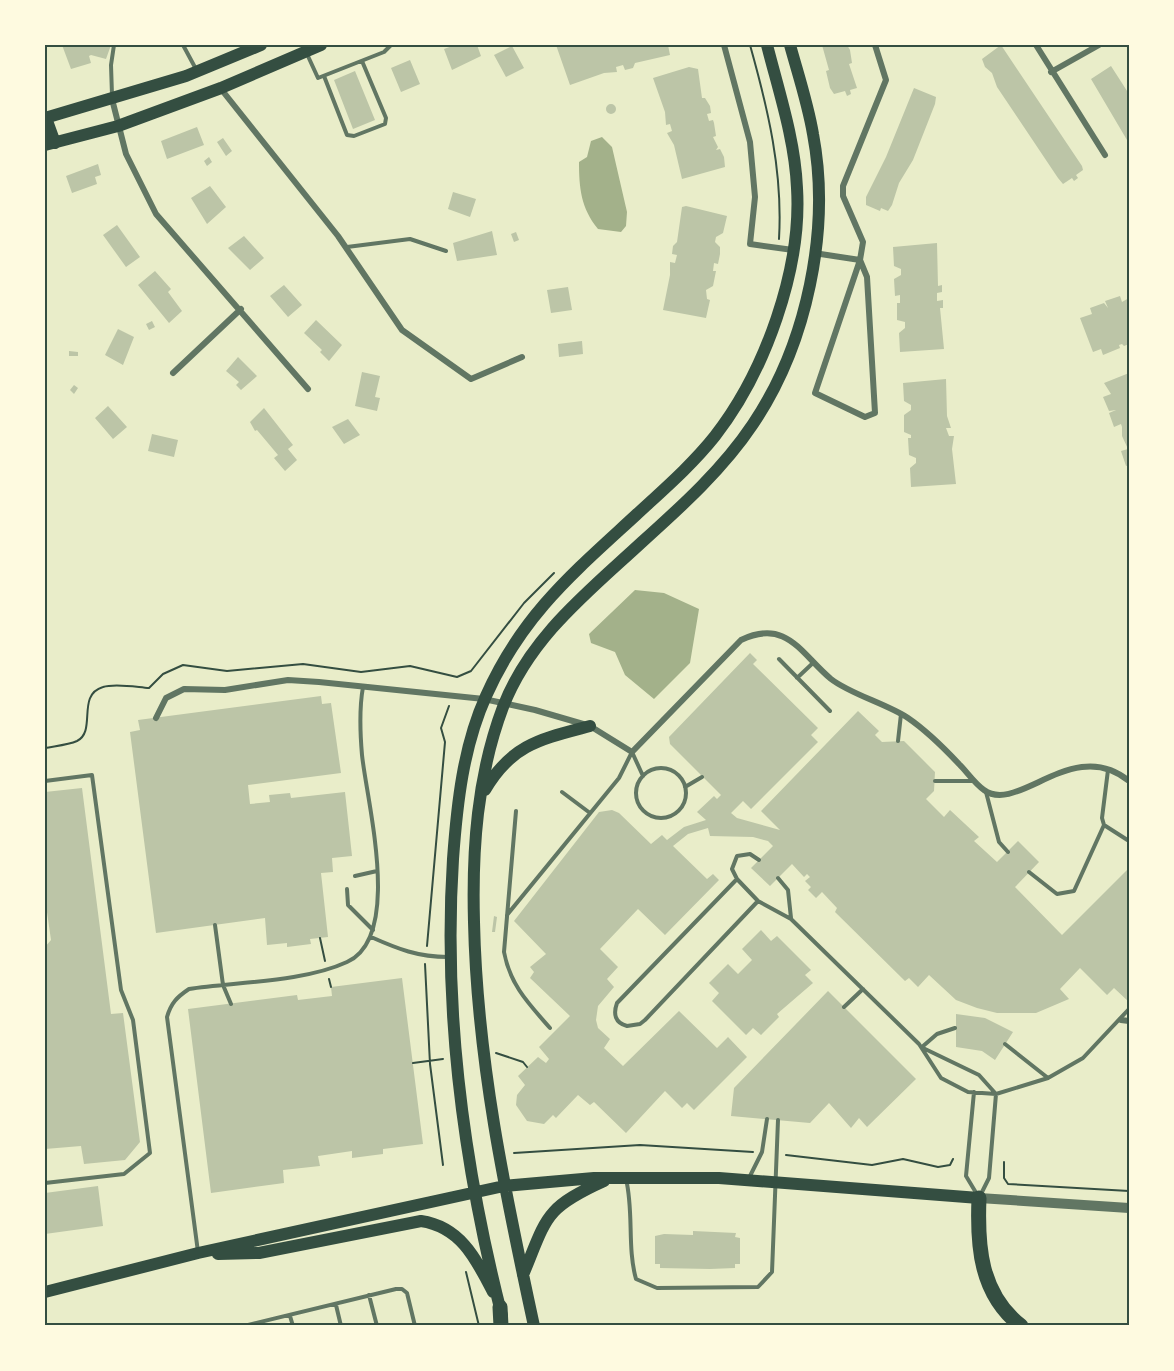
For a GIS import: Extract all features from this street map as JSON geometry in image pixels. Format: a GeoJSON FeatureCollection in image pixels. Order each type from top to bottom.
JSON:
{"type":"FeatureCollection","features":[{"type":"Feature","properties":{"kind":"highway"},"geometry":{"type":"LineString","coordinates":[[979,1198],[979,1244],[986,1278],[996,1298],[1021,1326]]}},
{"type":"Feature","properties":{"kind":"highway"},"geometry":{"type":"LineString","coordinates":[[500,1307],[503,1326]]}},
{"type":"Feature","properties":{"kind":"main road"},"geometry":{"type":"LineString","coordinates":[[261,45],[197,71],[112,99],[45,117],[50,144],[118,126],[221,88],[321,45]]}},
{"type":"Feature","properties":{"kind":"main road"},"geometry":{"type":"LineString","coordinates":[[500,1307],[476,1191],[456,1067],[449,957],[456,820],[462,777],[484,699],[520,634],[543,603],[572,572],[683,472],[732,413],[767,344],[778,314],[797,226],[795,166],[767,45]]}},
{"type":"Feature","properties":{"kind":"main road"},"geometry":{"type":"LineString","coordinates":[[534,1326],[504,1186],[482,1060],[477,1001],[473,902],[475,842],[487,758],[504,703],[526,661],[553,624],[683,506],[723,463],[753,424],[785,366],[807,293],[814,253],[818,181],[814,137],[790,45]]}},
{"type":"Feature","properties":{"kind":"main road"},"geometry":{"type":"LineString","coordinates":[[480,799],[501,765],[522,748],[551,736],[590,726]]}},
{"type":"Feature","properties":{"kind":"main road"},"geometry":{"type":"LineString","coordinates":[[523,1275],[544,1222],[558,1204],[612,1177]]}},
{"type":"Feature","properties":{"kind":"main road"},"geometry":{"type":"LineString","coordinates":[[45,1292],[198,1253],[504,1186],[612,1177],[748,1180],[979,1198]]}},
{"type":"Feature","properties":{"kind":"main road"},"geometry":{"type":"LineString","coordinates":[[198,1253],[259,1253],[421,1221],[437,1224],[458,1237],[470,1251],[500,1307]]}},
{"type":"Feature","properties":{"kind":"street"},"geometry":{"type":"LineString","coordinates":[[724,45],[750,142],[754,197],[750,244],[793,250]]}},
{"type":"Feature","properties":{"kind":"street"},"geometry":{"type":"LineString","coordinates":[[860,260],[867,277],[875,413],[865,417],[815,393],[860,260],[863,242],[843,196],[843,186],[886,80],[875,45]]}},
{"type":"Feature","properties":{"kind":"street"},"geometry":{"type":"LineString","coordinates":[[1036,45],[1105,155]]}},
{"type":"Feature","properties":{"kind":"street"},"geometry":{"type":"LineString","coordinates":[[1051,72],[1099,45]]}},
{"type":"Feature","properties":{"kind":"street"},"geometry":{"type":"LineString","coordinates":[[221,88],[346,248],[402,330],[471,379],[522,357]]}},
{"type":"Feature","properties":{"kind":"street"},"geometry":{"type":"LineString","coordinates":[[112,99],[126,154],[156,214],[241,309],[308,389]]}},
{"type":"Feature","properties":{"kind":"street"},"geometry":{"type":"LineString","coordinates":[[814,253],[860,260]]}},
{"type":"Feature","properties":{"kind":"street"},"geometry":{"type":"LineString","coordinates":[[173,374],[241,309]]}},
{"type":"Feature","properties":{"kind":"street"},"geometry":{"type":"LineString","coordinates":[[156,718],[166,698],[184,689],[218,690],[288,680],[484,699],[504,703],[575,720],[590,726],[632,752],[741,640],[752,635],[780,635],[793,641],[832,680],[901,714],[951,755],[986,792],[1001,794],[1024,789],[1071,767],[1098,766],[1119,772],[1129,781]]}},
{"type":"Feature","properties":{"kind":"street"},"geometry":{"type":"LineString","coordinates":[[1121,1020],[1129,1021]]}},
{"type":"Feature","properties":{"kind":"street"},"geometry":{"type":"LineString","coordinates":[[979,1198],[1129,1208]]}},
{"type":"Feature","properties":{"kind":"lane"},"geometry":{"type":"LineString","coordinates":[[112,99],[111,65],[114,45]]}},
{"type":"Feature","properties":{"kind":"lane"},"geometry":{"type":"LineString","coordinates":[[183,45],[197,71]]}},
{"type":"Feature","properties":{"kind":"lane"},"geometry":{"type":"LineString","coordinates":[[306,51],[318,78],[384,52],[391,45]]}},
{"type":"Feature","properties":{"kind":"lane"},"geometry":{"type":"LineString","coordinates":[[324,76],[347,135],[354,136],[384,124],[386,118],[363,61]]}},
{"type":"Feature","properties":{"kind":"lane"},"geometry":{"type":"LineString","coordinates":[[346,248],[410,239],[446,251]]}},
{"type":"Feature","properties":{"kind":"lane"},"geometry":{"type":"LineString","coordinates":[[779,659],[830,711]]}},
{"type":"Feature","properties":{"kind":"lane"},"geometry":{"type":"LineString","coordinates":[[797,678],[814,662]]}},
{"type":"Feature","properties":{"kind":"lane"},"geometry":{"type":"LineString","coordinates":[[198,1253],[167,1017],[170,1006],[178,996],[189,989],[313,972],[345,963],[354,959],[371,937],[377,910],[377,871],[360,732],[363,687]]}},
{"type":"Feature","properties":{"kind":"lane"},"geometry":{"type":"LineString","coordinates":[[898,741],[901,714]]}},
{"type":"Feature","properties":{"kind":"lane"},"geometry":{"type":"LineString","coordinates":[[632,752],[643,776]]}},
{"type":"Feature","properties":{"kind":"lane"},"geometry":{"type":"LineString","coordinates":[[506,916],[618,778],[632,752]]}},
{"type":"Feature","properties":{"kind":"lane"},"geometry":{"type":"LineString","coordinates":[[656,769],[671,770],[682,779],[686,787],[686,798],[679,811],[667,818],[653,817],[640,807],[636,789],[643,776],[656,769]]}},
{"type":"Feature","properties":{"kind":"lane"},"geometry":{"type":"LineString","coordinates":[[1029,872],[1057,894],[1074,891],[1104,825],[1102,807],[1108,769]]}},
{"type":"Feature","properties":{"kind":"lane"},"geometry":{"type":"LineString","coordinates":[[45,781],[92,775],[121,990],[133,1020],[150,1153],[124,1174],[45,1183]]}},
{"type":"Feature","properties":{"kind":"lane"},"geometry":{"type":"LineString","coordinates":[[686,787],[702,777]]}},
{"type":"Feature","properties":{"kind":"lane"},"geometry":{"type":"LineString","coordinates":[[935,781],[975,781]]}},
{"type":"Feature","properties":{"kind":"lane"},"geometry":{"type":"LineString","coordinates":[[562,792],[590,813]]}},
{"type":"Feature","properties":{"kind":"lane"},"geometry":{"type":"LineString","coordinates":[[986,792],[999,842],[1008,852]]}},
{"type":"Feature","properties":{"kind":"lane"},"geometry":{"type":"LineString","coordinates":[[516,811],[504,952],[507,967],[518,992],[550,1028]]}},
{"type":"Feature","properties":{"kind":"lane"},"geometry":{"type":"LineString","coordinates":[[1104,825],[1129,841]]}},
{"type":"Feature","properties":{"kind":"lane"},"geometry":{"type":"LineString","coordinates":[[759,860],[750,854],[736,856],[732,869],[736,879],[758,901],[791,919],[922,1047],[941,1078],[974,1092],[996,1094],[1048,1078],[1083,1058],[1129,1009]]}},
{"type":"Feature","properties":{"kind":"lane"},"geometry":{"type":"LineString","coordinates":[[355,876],[377,871]]}},
{"type":"Feature","properties":{"kind":"lane"},"geometry":{"type":"LineString","coordinates":[[778,878],[788,890],[791,919]]}},
{"type":"Feature","properties":{"kind":"lane"},"geometry":{"type":"LineString","coordinates":[[736,879],[622,997],[615,1009],[616,1020],[627,1026],[645,1020],[758,901]]}},
{"type":"Feature","properties":{"kind":"lane"},"geometry":{"type":"LineString","coordinates":[[347,889],[348,905],[373,930]]}},
{"type":"Feature","properties":{"kind":"lane"},"geometry":{"type":"LineString","coordinates":[[215,925],[223,985],[231,1004]]}},
{"type":"Feature","properties":{"kind":"lane"},"geometry":{"type":"LineString","coordinates":[[371,937],[407,953],[425,957],[449,957]]}},
{"type":"Feature","properties":{"kind":"lane"},"geometry":{"type":"LineString","coordinates":[[844,1007],[863,989]]}},
{"type":"Feature","properties":{"kind":"lane"},"geometry":{"type":"LineString","coordinates":[[922,1047],[937,1034],[955,1028]]}},
{"type":"Feature","properties":{"kind":"lane"},"geometry":{"type":"LineString","coordinates":[[1005,1044],[1048,1078]]}},
{"type":"Feature","properties":{"kind":"lane"},"geometry":{"type":"LineString","coordinates":[[922,1047],[979,1075],[996,1094],[989,1178],[979,1198]]}},
{"type":"Feature","properties":{"kind":"lane"},"geometry":{"type":"LineString","coordinates":[[974,1092],[966,1176],[979,1198]]}},
{"type":"Feature","properties":{"kind":"lane"},"geometry":{"type":"LineString","coordinates":[[748,1180],[762,1152],[767,1119]]}},
{"type":"Feature","properties":{"kind":"lane"},"geometry":{"type":"LineString","coordinates":[[626,1177],[631,1202],[632,1265],[636,1279],[657,1288],[758,1287],[772,1272],[778,1120]]}},
{"type":"Feature","properties":{"kind":"lane"},"geometry":{"type":"LineString","coordinates":[[244,1326],[402,1289],[406,1293],[415,1326]]}},
{"type":"Feature","properties":{"kind":"lane"},"geometry":{"type":"LineString","coordinates":[[369,1295],[377,1326]]}},
{"type":"Feature","properties":{"kind":"lane"},"geometry":{"type":"LineString","coordinates":[[336,1305],[341,1326]]}},
{"type":"Feature","properties":{"kind":"lane"},"geometry":{"type":"LineString","coordinates":[[290,1316],[293,1326]]}},
{"type":"Feature","properties":{"kind":"path"},"geometry":{"type":"LineString","coordinates":[[750,45],[771,124],[779,174],[778,248]]}},
{"type":"Feature","properties":{"kind":"path"},"geometry":{"type":"LineString","coordinates":[[1127,45],[1129,49]]}},
{"type":"Feature","properties":{"kind":"path"},"geometry":{"type":"LineString","coordinates":[[457,677],[471,672],[524,603],[561,566]]}},
{"type":"Feature","properties":{"kind":"path"},"geometry":{"type":"LineString","coordinates":[[443,1166],[430,1064],[425,957],[445,742],[441,728],[452,697]]}},
{"type":"Feature","properties":{"kind":"path"},"geometry":{"type":"LineString","coordinates":[[514,1153],[640,1145],[756,1152]]}},
{"type":"Feature","properties":{"kind":"path"},"geometry":{"type":"LineString","coordinates":[[787,1155],[872,1165],[903,1159],[938,1167],[950,1165],[953,1159]]}},
{"type":"Feature","properties":{"kind":"path"},"geometry":{"type":"LineString","coordinates":[[1004,1162],[1004,1178],[1008,1184],[1129,1191]]}},
{"type":"Feature","properties":{"kind":"path"},"geometry":{"type":"LineString","coordinates":[[466,1271],[479,1326]]}},
{"type":"Feature","properties":{"kind":"shaded area"},"geometry":{"type":"Polygon","coordinates":[[[602,137],[612,147],[627,212],[626,226],[621,232],[598,229],[582,197],[579,162],[587,157],[591,141],[602,137]]]}},
{"type":"Feature","properties":{"kind":"shaded area"},"geometry":{"type":"Polygon","coordinates":[[[635,590],[664,593],[699,609],[690,663],[654,699],[625,675],[615,652],[591,643],[589,634],[635,590]]]}},
{"type":"Feature","properties":{"kind":"building"},"geometry":{"type":"Polygon","coordinates":[[[62,45],[111,45],[106,59],[91,55],[89,56],[91,63],[71,69],[62,45]]]}},
{"type":"Feature","properties":{"kind":"building"},"geometry":{"type":"Polygon","coordinates":[[[455,45],[477,45],[481,56],[452,70],[444,49],[455,45]]]}},
{"type":"Feature","properties":{"kind":"building"},"geometry":{"type":"Polygon","coordinates":[[[556,45],[668,45],[670,55],[635,63],[633,68],[625,70],[623,65],[616,67],[617,72],[604,73],[570,85],[556,45]]]}},
{"type":"Feature","properties":{"kind":"building"},"geometry":{"type":"Polygon","coordinates":[[[822,45],[847,45],[850,50],[852,63],[849,64],[857,88],[850,90],[851,94],[847,96],[845,91],[834,94],[830,88],[826,71],[829,70],[822,45]]]}},
{"type":"Feature","properties":{"kind":"building"},"geometry":{"type":"Polygon","coordinates":[[[1001,45],[1082,166],[1083,170],[1076,175],[1078,178],[1074,181],[1072,178],[1063,184],[1058,178],[997,87],[992,73],[985,67],[982,59],[1001,45]]]}},
{"type":"Feature","properties":{"kind":"building"},"geometry":{"type":"Polygon","coordinates":[[[512,46],[524,68],[506,77],[494,55],[512,46]]]}},
{"type":"Feature","properties":{"kind":"building"},"geometry":{"type":"Polygon","coordinates":[[[410,60],[420,84],[401,92],[391,68],[410,60]]]}},
{"type":"Feature","properties":{"kind":"building"},"geometry":{"type":"Polygon","coordinates":[[[1111,66],[1129,94],[1129,139],[1127,140],[1091,79],[1111,66]]]}},
{"type":"Feature","properties":{"kind":"building"},"geometry":{"type":"Polygon","coordinates":[[[689,67],[698,69],[702,98],[705,98],[710,106],[711,113],[707,114],[709,121],[713,120],[714,123],[716,136],[713,137],[718,147],[716,150],[720,149],[725,167],[682,179],[674,145],[667,133],[672,131],[670,124],[666,125],[665,112],[653,78],[689,67]]]}},
{"type":"Feature","properties":{"kind":"building"},"geometry":{"type":"Polygon","coordinates":[[[355,71],[375,120],[353,129],[334,80],[355,71]]]}},
{"type":"Feature","properties":{"kind":"building"},"geometry":{"type":"Polygon","coordinates":[[[914,88],[936,97],[935,104],[913,160],[899,183],[892,205],[888,211],[881,208],[880,211],[866,205],[866,197],[886,157],[914,88]]]}},
{"type":"Feature","properties":{"kind":"building"},"geometry":{"type":"Polygon","coordinates":[[[611,104],[616,109],[611,114],[606,109],[611,104]]]}},
{"type":"Feature","properties":{"kind":"building"},"geometry":{"type":"Polygon","coordinates":[[[197,127],[204,145],[167,159],[161,141],[197,127]]]}},
{"type":"Feature","properties":{"kind":"building"},"geometry":{"type":"Polygon","coordinates":[[[223,138],[232,151],[226,156],[217,142],[223,138]]]}},
{"type":"Feature","properties":{"kind":"building"},"geometry":{"type":"Polygon","coordinates":[[[209,157],[212,162],[207,166],[204,161],[209,157]]]}},
{"type":"Feature","properties":{"kind":"building"},"geometry":{"type":"Polygon","coordinates":[[[98,164],[101,175],[95,177],[97,184],[72,193],[66,176],[98,164]]]}},
{"type":"Feature","properties":{"kind":"building"},"geometry":{"type":"Polygon","coordinates":[[[210,186],[226,207],[207,224],[191,198],[210,186]]]}},
{"type":"Feature","properties":{"kind":"building"},"geometry":{"type":"Polygon","coordinates":[[[453,192],[476,199],[470,217],[448,209],[453,192]]]}},
{"type":"Feature","properties":{"kind":"building"},"geometry":{"type":"Polygon","coordinates":[[[682,207],[727,216],[723,233],[716,237],[715,242],[720,247],[720,254],[718,264],[714,263],[713,271],[716,271],[713,286],[706,290],[707,299],[710,300],[706,318],[663,310],[670,275],[670,262],[675,263],[677,255],[672,254],[673,246],[677,242],[682,207]]]}},
{"type":"Feature","properties":{"kind":"building"},"geometry":{"type":"Polygon","coordinates":[[[117,225],[140,257],[126,267],[103,235],[117,225]]]}},
{"type":"Feature","properties":{"kind":"building"},"geometry":{"type":"Polygon","coordinates":[[[492,231],[497,255],[457,261],[453,243],[492,231]]]}},
{"type":"Feature","properties":{"kind":"building"},"geometry":{"type":"Polygon","coordinates":[[[516,232],[519,240],[514,242],[511,234],[516,232]]]}},
{"type":"Feature","properties":{"kind":"building"},"geometry":{"type":"Polygon","coordinates":[[[244,236],[264,258],[250,270],[228,248],[244,236]]]}},
{"type":"Feature","properties":{"kind":"building"},"geometry":{"type":"Polygon","coordinates":[[[937,243],[938,286],[942,285],[942,292],[937,293],[937,301],[943,300],[943,308],[940,308],[944,349],[900,352],[899,333],[905,328],[905,322],[897,320],[897,303],[900,303],[900,295],[895,296],[894,279],[901,275],[901,269],[894,266],[893,247],[937,243]]]}},
{"type":"Feature","properties":{"kind":"building"},"geometry":{"type":"Polygon","coordinates":[[[155,271],[171,289],[168,292],[182,311],[169,323],[138,285],[155,271]]]}},
{"type":"Feature","properties":{"kind":"building"},"geometry":{"type":"Polygon","coordinates":[[[284,285],[302,305],[288,317],[270,296],[284,285]]]}},
{"type":"Feature","properties":{"kind":"building"},"geometry":{"type":"Polygon","coordinates":[[[568,287],[572,310],[551,313],[547,290],[568,287]]]}},
{"type":"Feature","properties":{"kind":"building"},"geometry":{"type":"Polygon","coordinates":[[[1120,296],[1122,302],[1129,298],[1129,344],[1119,345],[1120,348],[1103,355],[1101,349],[1093,352],[1080,318],[1092,314],[1090,308],[1104,303],[1108,308],[1105,301],[1120,296]]]}},
{"type":"Feature","properties":{"kind":"building"},"geometry":{"type":"Polygon","coordinates":[[[316,320],[342,345],[329,361],[320,352],[322,350],[304,333],[316,320]]]}},
{"type":"Feature","properties":{"kind":"building"},"geometry":{"type":"Polygon","coordinates":[[[152,321],[155,327],[149,330],[146,324],[152,321]]]}},
{"type":"Feature","properties":{"kind":"building"},"geometry":{"type":"Polygon","coordinates":[[[118,329],[134,337],[123,365],[105,355],[118,329]]]}},
{"type":"Feature","properties":{"kind":"building"},"geometry":{"type":"Polygon","coordinates":[[[582,341],[583,354],[559,357],[558,344],[582,341]]]}},
{"type":"Feature","properties":{"kind":"building"},"geometry":{"type":"Polygon","coordinates":[[[69,351],[78,352],[78,356],[69,356],[69,351]]]}},
{"type":"Feature","properties":{"kind":"building"},"geometry":{"type":"Polygon","coordinates":[[[238,357],[257,376],[241,390],[236,385],[239,382],[226,371],[238,357]]]}},
{"type":"Feature","properties":{"kind":"building"},"geometry":{"type":"Polygon","coordinates":[[[362,372],[380,376],[375,397],[380,398],[377,411],[355,406],[362,372]]]}},
{"type":"Feature","properties":{"kind":"building"},"geometry":{"type":"Polygon","coordinates":[[[1129,373],[1129,465],[1126,466],[1121,451],[1128,449],[1122,436],[1121,424],[1114,427],[1109,413],[1116,410],[1109,411],[1103,397],[1111,394],[1104,383],[1129,373]]]}},
{"type":"Feature","properties":{"kind":"building"},"geometry":{"type":"Polygon","coordinates":[[[946,379],[947,416],[951,428],[946,428],[949,436],[954,436],[952,449],[956,484],[911,487],[910,468],[916,463],[916,458],[909,455],[908,438],[911,438],[911,435],[904,432],[904,415],[911,410],[911,405],[904,401],[903,383],[946,379]]]}},
{"type":"Feature","properties":{"kind":"building"},"geometry":{"type":"Polygon","coordinates":[[[74,385],[78,388],[74,394],[70,390],[74,385]]]}},
{"type":"Feature","properties":{"kind":"building"},"geometry":{"type":"Polygon","coordinates":[[[108,406],[127,427],[113,439],[95,418],[108,406]]]}},
{"type":"Feature","properties":{"kind":"building"},"geometry":{"type":"Polygon","coordinates":[[[264,408],[293,445],[288,449],[297,460],[285,471],[274,458],[278,455],[257,430],[255,431],[250,422],[264,408]]]}},
{"type":"Feature","properties":{"kind":"building"},"geometry":{"type":"Polygon","coordinates":[[[348,419],[360,435],[344,444],[332,427],[348,419]]]}},
{"type":"Feature","properties":{"kind":"building"},"geometry":{"type":"Polygon","coordinates":[[[152,434],[178,440],[174,457],[148,451],[152,434]]]}},
{"type":"Feature","properties":{"kind":"building"},"geometry":{"type":"Polygon","coordinates":[[[750,653],[757,660],[753,664],[818,728],[811,735],[818,742],[751,809],[743,801],[731,813],[737,818],[780,830],[761,811],[858,711],[879,731],[875,735],[882,742],[904,741],[935,772],[934,791],[926,799],[944,817],[950,810],[979,837],[974,841],[997,862],[1018,841],[1039,862],[1015,887],[1062,935],[1129,868],[1129,1002],[1114,988],[1107,995],[1080,968],[1060,989],[1069,999],[1036,1013],[997,1013],[977,1008],[956,1000],[929,975],[918,987],[909,978],[905,981],[835,912],[837,908],[822,892],[816,898],[808,890],[811,887],[805,881],[810,877],[807,874],[804,877],[792,864],[770,886],[751,868],[773,846],[768,841],[753,837],[710,836],[708,828],[688,834],[673,846],[707,879],[713,874],[719,880],[665,935],[638,909],[600,949],[618,967],[607,979],[614,987],[598,1006],[596,1020],[598,1028],[610,1039],[604,1048],[623,1066],[679,1011],[717,1048],[728,1037],[747,1057],[694,1110],[687,1103],[682,1108],[665,1091],[626,1133],[594,1102],[590,1105],[578,1095],[556,1118],[553,1115],[544,1124],[527,1121],[516,1105],[517,1095],[525,1085],[518,1076],[538,1057],[546,1063],[549,1059],[539,1047],[570,1016],[530,978],[534,972],[530,967],[546,954],[514,921],[599,812],[612,810],[619,813],[651,844],[662,835],[667,840],[684,827],[706,820],[697,812],[714,796],[717,799],[721,795],[670,744],[669,737],[750,653]]]}},
{"type":"Feature","properties":{"kind":"building"},"geometry":{"type":"Polygon","coordinates":[[[321,696],[322,704],[331,703],[341,773],[248,785],[250,804],[270,802],[269,795],[290,793],[291,798],[345,792],[352,856],[332,858],[333,872],[321,873],[328,937],[310,939],[311,944],[287,947],[287,943],[267,945],[265,918],[156,933],[130,732],[140,730],[138,720],[321,696]]]}},
{"type":"Feature","properties":{"kind":"building"},"geometry":{"type":"Polygon","coordinates":[[[82,788],[111,1014],[123,1013],[140,1142],[125,1160],[84,1164],[81,1146],[45,1149],[45,947],[51,940],[45,898],[45,792],[82,788]]]}},
{"type":"Feature","properties":{"kind":"building"},"geometry":{"type":"Polygon","coordinates":[[[494,916],[497,917],[495,932],[492,932],[494,916]]]}},
{"type":"Feature","properties":{"kind":"building"},"geometry":{"type":"Polygon","coordinates":[[[761,930],[771,941],[777,936],[811,970],[805,975],[813,983],[777,1014],[779,1017],[761,1035],[753,1028],[746,1035],[712,1001],[719,993],[709,983],[728,964],[738,974],[752,960],[742,949],[761,930]]]}},
{"type":"Feature","properties":{"kind":"building"},"geometry":{"type":"Polygon","coordinates":[[[402,978],[423,1144],[383,1149],[383,1154],[352,1158],[352,1151],[318,1156],[320,1166],[283,1170],[284,1183],[211,1193],[188,1009],[297,995],[298,1000],[332,996],[331,987],[402,978]]]}},
{"type":"Feature","properties":{"kind":"building"},"geometry":{"type":"Polygon","coordinates":[[[828,991],[916,1079],[867,1127],[859,1118],[851,1128],[829,1103],[810,1123],[731,1116],[734,1088],[828,991]]]}},
{"type":"Feature","properties":{"kind":"building"},"geometry":{"type":"Polygon","coordinates":[[[956,1014],[985,1018],[1013,1032],[995,1060],[982,1051],[956,1047],[956,1014]]]}},
{"type":"Feature","properties":{"kind":"building"},"geometry":{"type":"Polygon","coordinates":[[[98,1186],[103,1226],[45,1234],[45,1193],[98,1186]]]}},
{"type":"Feature","properties":{"kind":"building"},"geometry":{"type":"Polygon","coordinates":[[[693,1231],[736,1233],[735,1237],[740,1238],[740,1264],[735,1264],[735,1268],[710,1269],[660,1268],[660,1264],[655,1264],[655,1236],[693,1235],[693,1231]]]}}]}
